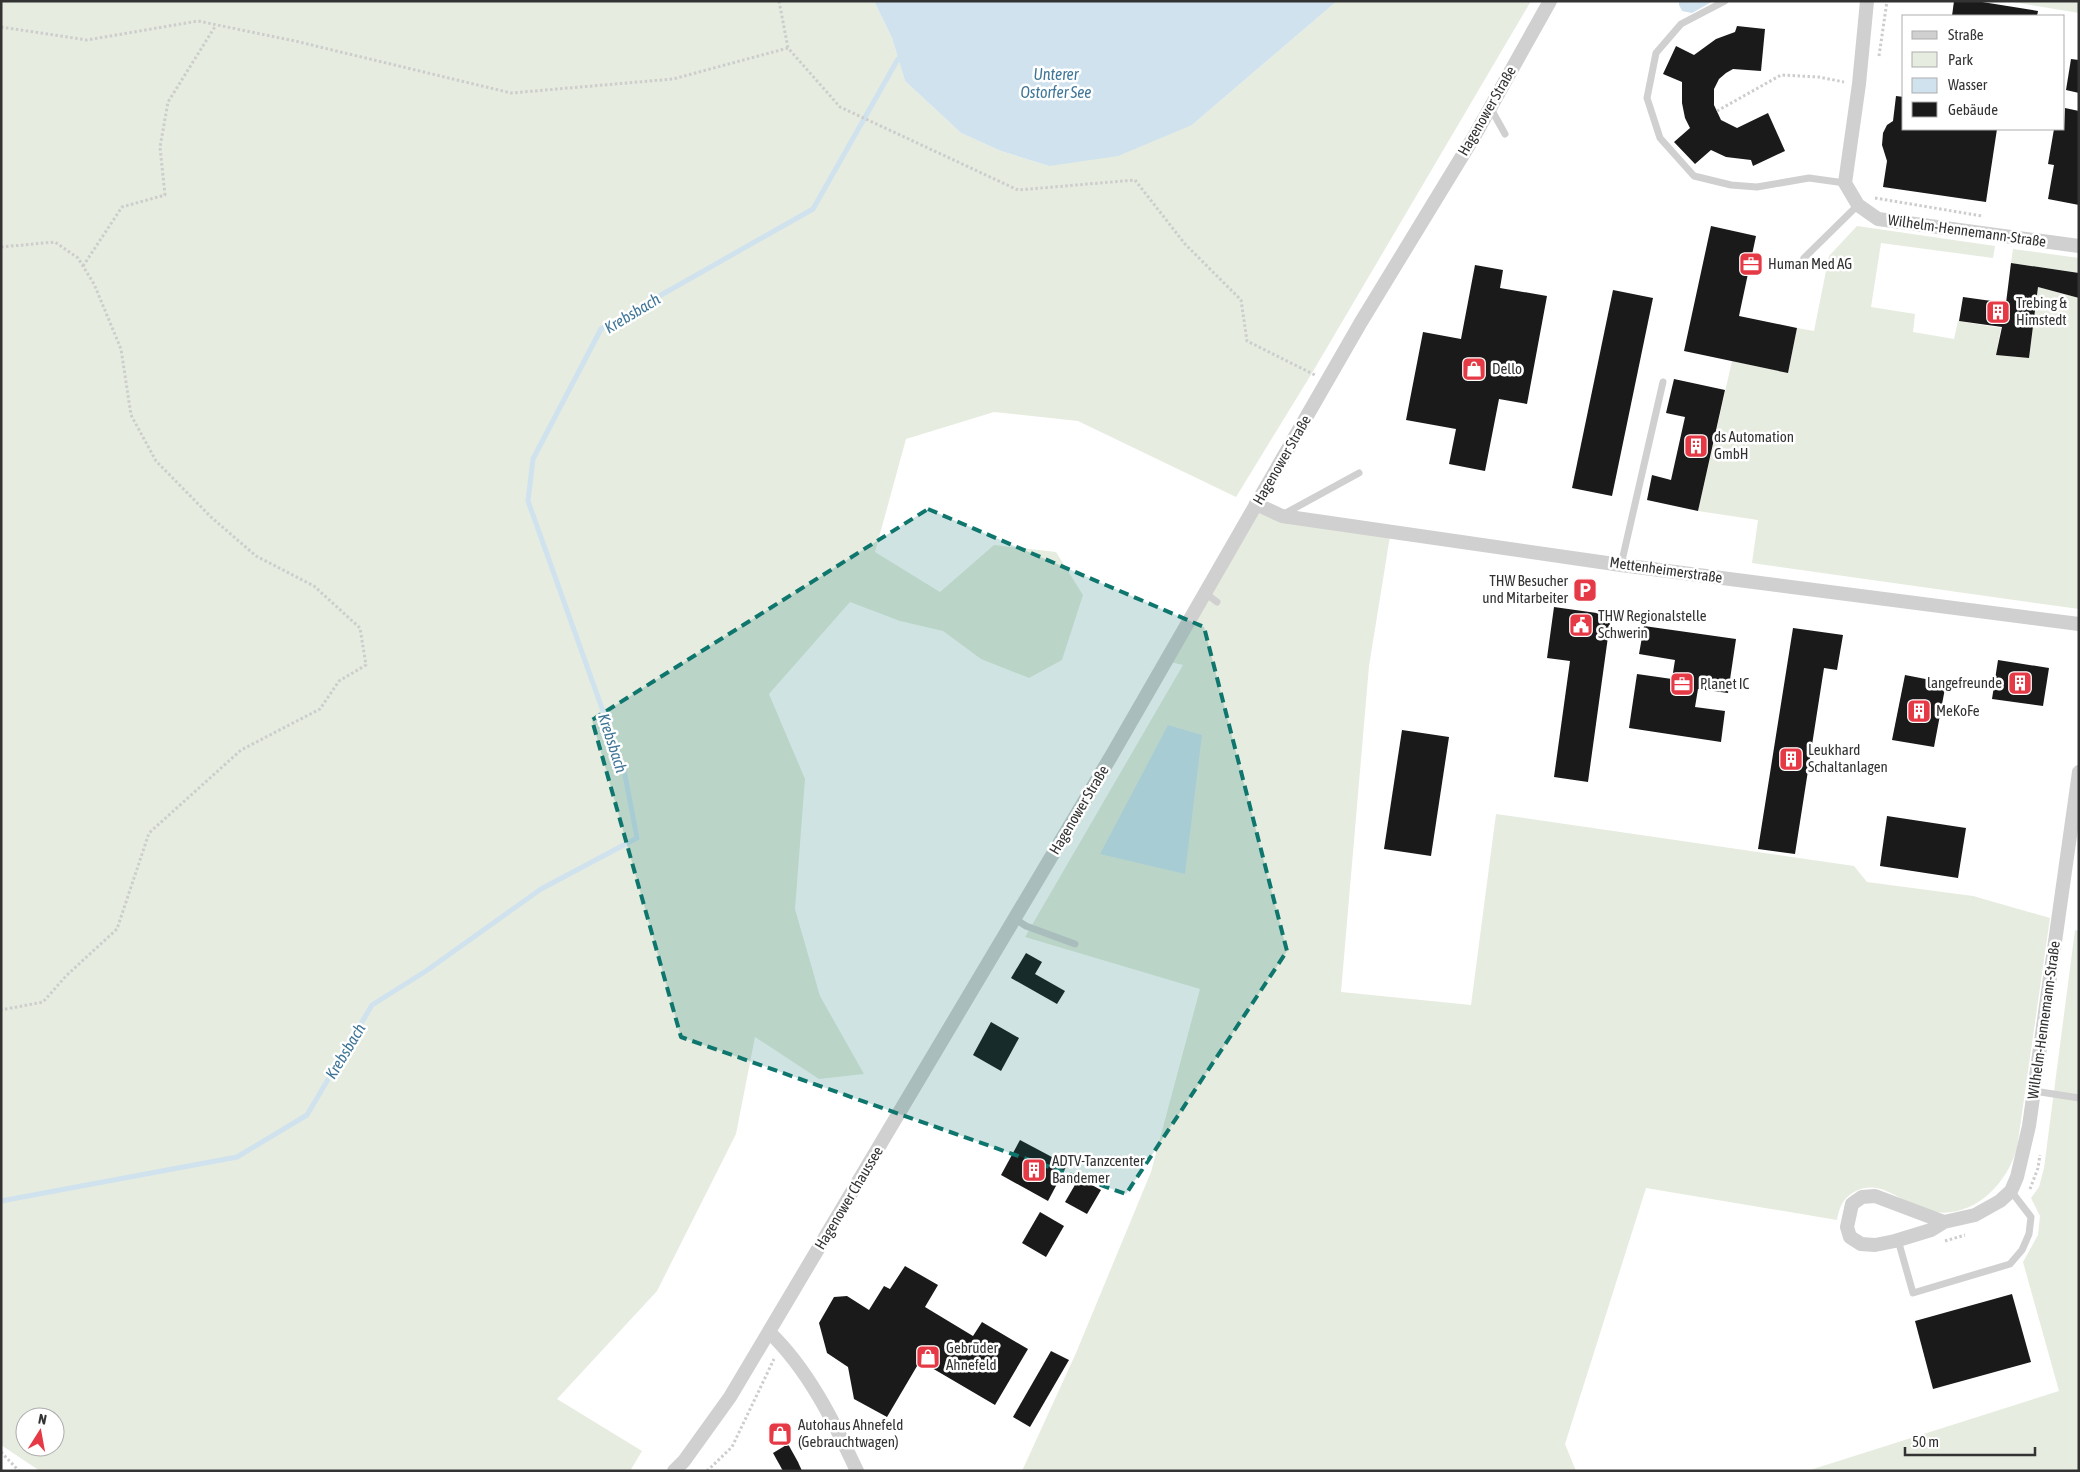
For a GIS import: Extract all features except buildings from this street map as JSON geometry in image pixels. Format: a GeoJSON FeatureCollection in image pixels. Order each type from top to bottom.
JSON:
{"type":"FeatureCollection","features":[{"type":"Feature","properties":{"kind":"street","name":"Hagenower Straße"},"geometry":{"type":"LineString","coordinates":[[1015,919],[1326,382],[1490,107],[1550,1]]}},
{"type":"Feature","properties":{"kind":"street"},"geometry":{"type":"LineString","coordinates":[[1846,183],[1867,1]]}},
{"type":"Feature","properties":{"kind":"street","name":"Wilhelm-Hennemann-Straße"},"geometry":{"type":"LineString","coordinates":[[1846,183],[1858,205],[1878,219],[2079,246]]}},
{"type":"Feature","properties":{"kind":"street","name":"Mettenheimerstraße"},"geometry":{"type":"LineString","coordinates":[[1256,504],[1282,516],[1622,565],[2079,624]]}},
{"type":"Feature","properties":{"kind":"street","name":"Wilhelm-Hennemann-Straße"},"geometry":{"type":"LineString","coordinates":[[2011,1191],[2024,1154],[2079,772]]}},
{"type":"Feature","properties":{"kind":"street","name":"Hagenower Chaussee"},"geometry":{"type":"LineString","coordinates":[[674,1471],[684,1462],[730,1397],[1015,919]]}},
{"type":"Feature","properties":{"kind":"street"},"geometry":{"type":"LineString","coordinates":[[1944,1222],[1875,1196],[1862,1197],[1852,1204],[1847,1227],[1850,1237],[1861,1244],[1875,1245],[1898,1240],[1931,1230],[1944,1222],[1975,1215],[2000,1201],[2011,1191]]}},
{"type":"Feature","properties":{"kind":"street"},"geometry":{"type":"LineString","coordinates":[[769,1332],[782,1344],[806,1377],[842,1439],[856,1471]]}},
{"type":"Feature","properties":{"kind":"lane"},"geometry":{"type":"LineString","coordinates":[[1726,1],[1681,24],[1656,53],[1647,98],[1660,138],[1694,176],[1722,183],[1757,187],[1809,178],[1846,183]]}},
{"type":"Feature","properties":{"kind":"lane"},"geometry":{"type":"LineString","coordinates":[[1490,107],[1505,134]]}},
{"type":"Feature","properties":{"kind":"lane"},"geometry":{"type":"LineString","coordinates":[[1804,258],[1858,205]]}},
{"type":"Feature","properties":{"kind":"lane"},"geometry":{"type":"LineString","coordinates":[[1622,565],[1663,382]]}},
{"type":"Feature","properties":{"kind":"lane"},"geometry":{"type":"LineString","coordinates":[[1282,516],[1359,473]]}},
{"type":"Feature","properties":{"kind":"lane"},"geometry":{"type":"LineString","coordinates":[[1205,593],[1217,602]]}},
{"type":"Feature","properties":{"kind":"lane"},"geometry":{"type":"LineString","coordinates":[[1015,919],[1026,926],[1075,944]]}},
{"type":"Feature","properties":{"kind":"lane"},"geometry":{"type":"LineString","coordinates":[[2034,1091],[2079,1098]]}},
{"type":"Feature","properties":{"kind":"lane"},"geometry":{"type":"LineString","coordinates":[[1898,1240],[1913,1293],[2010,1264],[2022,1250],[2029,1234],[2031,1217],[2011,1191]]}},
{"type":"Feature","properties":{"kind":"path"},"geometry":{"type":"LineString","coordinates":[[779,1],[788,48],[840,107],[1018,190],[1135,180],[1185,244],[1241,300],[1247,341],[1287,360],[1326,382]]}},
{"type":"Feature","properties":{"kind":"path"},"geometry":{"type":"LineString","coordinates":[[1878,59],[1887,1]]}},
{"type":"Feature","properties":{"kind":"path"},"geometry":{"type":"LineString","coordinates":[[1,27],[87,40],[198,21],[295,41],[511,94],[672,79],[788,48]]}},
{"type":"Feature","properties":{"kind":"path"},"geometry":{"type":"LineString","coordinates":[[83,266],[122,207],[165,195],[160,147],[168,102],[216,25]]}},
{"type":"Feature","properties":{"kind":"path"},"geometry":{"type":"LineString","coordinates":[[1717,111],[1781,75],[1819,77],[1858,84]]}},
{"type":"Feature","properties":{"kind":"path"},"geometry":{"type":"LineString","coordinates":[[1873,198],[1988,217]]}},
{"type":"Feature","properties":{"kind":"path"},"geometry":{"type":"LineString","coordinates":[[1,248],[55,242],[78,258],[94,284],[121,349],[131,415],[156,461],[211,517],[256,556],[314,586],[360,628],[366,665],[339,680],[320,709],[241,750],[149,833],[118,928],[67,975],[43,1002],[1,1010]]}},
{"type":"Feature","properties":{"kind":"path"},"geometry":{"type":"LineString","coordinates":[[1,1452],[19,1471]]}},
{"type":"Feature","properties":{"kind":"highlighted area"},"geometry":{"type":"Polygon","coordinates":[[[928,509],[1204,627],[1287,951],[1126,1194],[681,1037],[592,720],[928,509]]]}},
{"type":"Feature","properties":{"kind":"green space"},"geometry":{"type":"Polygon","coordinates":[[[1,1],[874,1],[892,38],[905,81],[961,133],[1001,151],[1049,166],[1192,125],[1337,1],[1531,1],[1312,373],[1236,497],[1078,421],[994,412],[906,439],[875,552],[940,592],[994,545],[1056,552],[1083,595],[1062,660],[1029,678],[981,659],[943,631],[900,621],[850,602],[769,694],[805,779],[795,909],[820,996],[864,1074],[819,1079],[755,1037],[736,1134],[657,1291],[557,1399],[642,1451],[630,1471],[40,1471],[19,1457],[65,1457],[65,1407],[15,1407],[15,1454],[1,1445],[1,1]]]}},
{"type":"Feature","properties":{"kind":"green space"},"geometry":{"type":"Polygon","coordinates":[[[2007,1],[2079,1],[2079,13],[2007,1]]]}},
{"type":"Feature","properties":{"kind":"green space"},"geometry":{"type":"Polygon","coordinates":[[[1857,226],[1995,246],[1993,258],[1881,243],[1871,307],[1915,314],[1913,332],[1954,339],[1958,321],[2001,328],[1996,355],[2029,358],[2038,287],[2079,298],[2079,609],[1752,563],[1758,520],[1698,511],[1732,361],[1788,373],[1797,328],[1814,331],[1829,256],[1857,226]]]}},
{"type":"Feature","properties":{"kind":"green space"},"geometry":{"type":"Polygon","coordinates":[[[2013,249],[2079,258],[2079,273],[2011,263],[2013,249]]]}},
{"type":"Feature","properties":{"kind":"green space"},"geometry":{"type":"Polygon","coordinates":[[[1256,504],[1270,511],[1391,530],[1369,666],[1341,992],[1471,1005],[1496,814],[1854,866],[1867,882],[1973,896],[2050,918],[2017,1148],[2012,1162],[1995,1188],[1971,1206],[1941,1213],[1916,1207],[1882,1189],[1864,1188],[1850,1194],[1844,1200],[1837,1220],[1646,1188],[1565,1444],[1576,1471],[1022,1471],[1076,1353],[1151,1172],[1200,989],[1025,937],[1183,665],[1166,661],[1256,504]]]}},
{"type":"Feature","properties":{"kind":"green space"},"geometry":{"type":"Polygon","coordinates":[[[2075,930],[2079,931],[2079,1471],[1807,1471],[2059,1391],[2023,1262],[2038,1235],[2040,1216],[2031,1198],[2039,1187],[2044,1168],[2075,930]]]}},
{"type":"Feature","properties":{"kind":"water","name":"Unterer Ostorfer See"},"geometry":{"type":"Polygon","coordinates":[[[874,1],[1337,1],[1192,125],[1118,156],[1049,166],[1001,151],[961,133],[905,81],[892,38],[874,1]]]}},
{"type":"Feature","properties":{"kind":"water"},"geometry":{"type":"Polygon","coordinates":[[[1679,1],[1713,1],[1692,13],[1682,11],[1679,1]]]}},
{"type":"Feature","properties":{"kind":"water"},"geometry":{"type":"Polygon","coordinates":[[[1168,725],[1202,735],[1185,874],[1100,854],[1168,725]]]}},
{"type":"Feature","properties":{"kind":"waterway","name":"Krebsbach"},"geometry":{"type":"LineString","coordinates":[[1,1201],[237,1157],[307,1115],[372,1005],[426,971],[541,889],[637,838],[624,770],[528,501],[533,459],[601,329],[813,209],[898,59]]}},
{"type":"Feature","properties":{"kind":"place","name":"Human Med AG"},"geometry":{"type":"Point","coordinates":[1751,264]}},
{"type":"Feature","properties":{"kind":"place","name":"Trebing & Himstedt"},"geometry":{"type":"Point","coordinates":[1998,312]}},
{"type":"Feature","properties":{"kind":"place","name":"Dello"},"geometry":{"type":"Point","coordinates":[1474,369]}},
{"type":"Feature","properties":{"kind":"place","name":"ds Automation GmbH"},"geometry":{"type":"Point","coordinates":[1696,446]}},
{"type":"Feature","properties":{"kind":"place","name":"THW Besucher und Mitarbeiter"},"geometry":{"type":"Point","coordinates":[1585,590]}},
{"type":"Feature","properties":{"kind":"place","name":"THW Regionalstelle Schwerin"},"geometry":{"type":"Point","coordinates":[1581,625]}},
{"type":"Feature","properties":{"kind":"place","name":"langefreunde"},"geometry":{"type":"Point","coordinates":[2020,683]}},
{"type":"Feature","properties":{"kind":"place","name":"Planet IC"},"geometry":{"type":"Point","coordinates":[1682,684]}},
{"type":"Feature","properties":{"kind":"place","name":"MeKoFe"},"geometry":{"type":"Point","coordinates":[1919,711]}},
{"type":"Feature","properties":{"kind":"place","name":"Leukhard Schaltanlagen"},"geometry":{"type":"Point","coordinates":[1791,759]}},
{"type":"Feature","properties":{"kind":"place","name":"ADTV-Tanzcenter Bandemer"},"geometry":{"type":"Point","coordinates":[1034,1170]}},
{"type":"Feature","properties":{"kind":"place","name":"Gebrüder Ahnefeld"},"geometry":{"type":"Point","coordinates":[928,1357]}},
{"type":"Feature","properties":{"kind":"place","name":"Autohaus Ahnefeld (Gebrauchtwagen)"},"geometry":{"type":"Point","coordinates":[780,1434]}}]}
